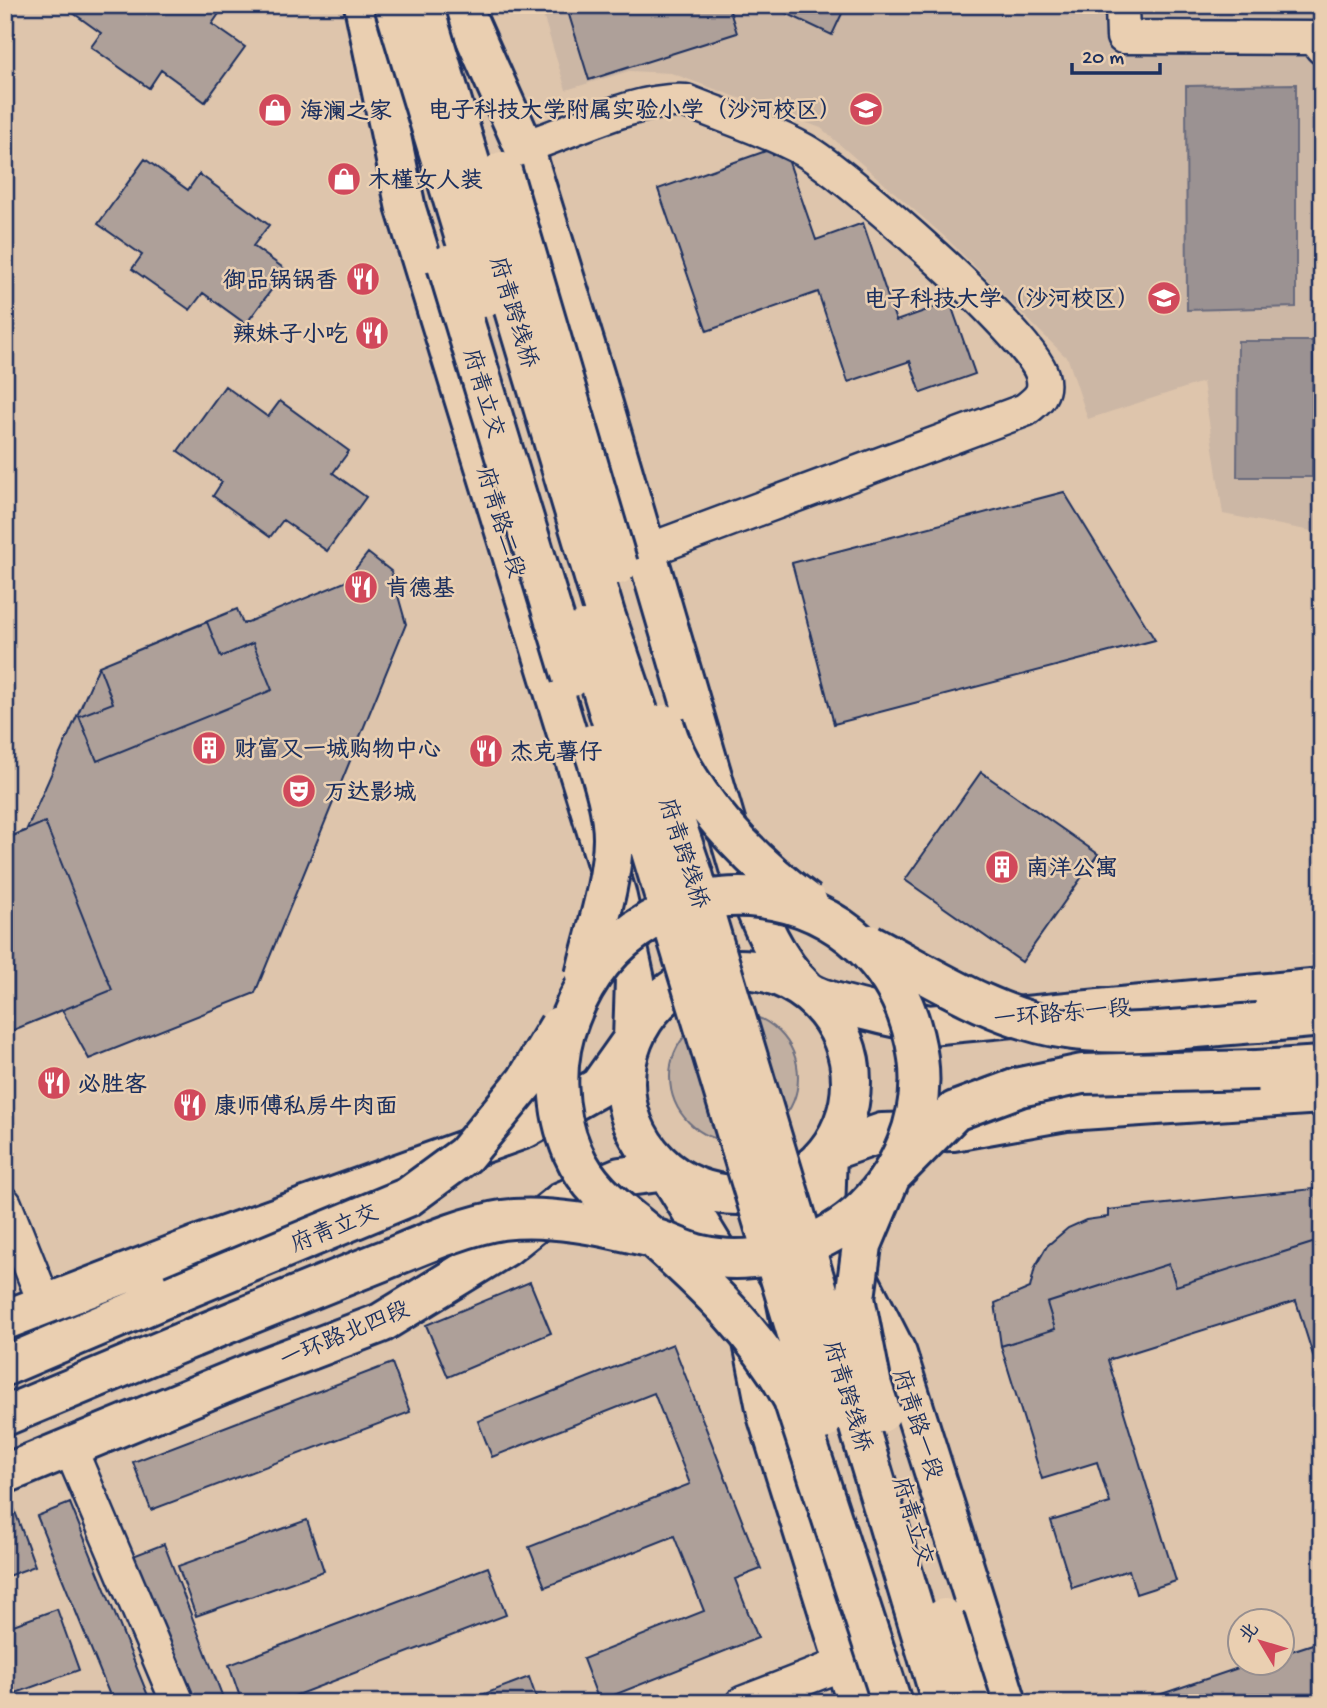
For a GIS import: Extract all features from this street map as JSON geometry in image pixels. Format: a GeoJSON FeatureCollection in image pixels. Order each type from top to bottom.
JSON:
{"type":"FeatureCollection","features":[{"type":"Feature","properties":{"kind":"main road","name":"府青立交"},"geometry":{"type":"LineString","coordinates":[[366,5],[603,778],[613,838],[606,889],[582,986],[561,1040],[558,1099],[574,1154],[606,1203],[652,1238],[754,1338],[793,1399],[892,1703]]}},
{"type":"Feature","properties":{"kind":"main road","name":"府青路二段"},"geometry":{"type":"LineString","coordinates":[[366,5],[406,209],[616,893],[635,980],[633,1038]]}},
{"type":"Feature","properties":{"kind":"main road","name":"府青跨线桥"},"geometry":{"type":"LineString","coordinates":[[394,5],[909,1703]]}},
{"type":"Feature","properties":{"kind":"main road","name":"府青跨线桥"},"geometry":{"type":"LineString","coordinates":[[423,5],[605,614],[692,871],[942,1703]]}},
{"type":"Feature","properties":{"kind":"main road"},"geometry":{"type":"LineString","coordinates":[[452,5],[513,159],[668,738],[709,810],[778,881],[857,938],[993,1007],[1059,1028],[1121,1031],[1322,1017]]}},
{"type":"Feature","properties":{"kind":"main road"},"geometry":{"type":"LineString","coordinates":[[461,5],[646,551],[738,868],[765,933],[807,991],[831,1017],[847,1050],[852,1085],[844,1120],[827,1152],[801,1176],[768,1192],[733,1196],[697,1188],[667,1171]]}},
{"type":"Feature","properties":{"kind":"main road","name":"府青立交"},"geometry":{"type":"LineString","coordinates":[[5,1366],[408,1197],[465,1156],[526,1081],[582,986],[615,945],[658,914],[709,898],[761,896],[812,910],[857,938],[892,977],[914,1025],[921,1076],[913,1128],[862,1245],[855,1298],[872,1386],[971,1703]]}},
{"type":"Feature","properties":{"kind":"main road"},"geometry":{"type":"LineString","coordinates":[[5,1320],[526,1128],[599,1087],[651,1009],[677,986],[709,972],[743,968],[777,975],[807,991]]}},
{"type":"Feature","properties":{"kind":"main road","name":"一环路东一段"},"geometry":{"type":"LineString","coordinates":[[807,991],[866,1010],[929,1024],[1322,988]]}},
{"type":"Feature","properties":{"kind":"main road"},"geometry":{"type":"LineString","coordinates":[[633,1038],[624,1074],[628,1110],[642,1144],[667,1171],[744,1297],[768,1418],[858,1703]]}},
{"type":"Feature","properties":{"kind":"main road","name":"府青立交"},"geometry":{"type":"LineString","coordinates":[[5,1416],[427,1243],[501,1220],[566,1221],[652,1238],[703,1256],[757,1259],[809,1245],[856,1217],[891,1176],[955,1111],[1020,1087],[1082,1074],[1322,1066]]}},
{"type":"Feature","properties":{"kind":"main road"},"geometry":{"type":"LineString","coordinates":[[827,1152],[883,1133],[953,1131],[1066,1111],[1322,1094]]}},
{"type":"Feature","properties":{"kind":"main road","name":"府青路一段"},"geometry":{"type":"LineString","coordinates":[[827,1152],[825,1213],[897,1354],[1007,1703]]}},
{"type":"Feature","properties":{"kind":"main road","name":"一环路北四段"},"geometry":{"type":"LineString","coordinates":[[5,1474],[254,1371],[381,1323],[505,1247],[563,1201],[620,1177],[667,1171]]}},
{"type":"Feature","properties":{"kind":"street"},"geometry":{"type":"LineString","coordinates":[[1122,5],[1122,37],[1314,38],[1322,48]]}},
{"type":"Feature","properties":{"kind":"street"},"geometry":{"type":"LineString","coordinates":[[513,159],[646,104],[667,100],[686,101],[803,149],[845,177],[1007,325],[1042,372],[1044,388],[1039,400],[1025,410],[646,551]]}},
{"type":"Feature","properties":{"kind":"street"},"geometry":{"type":"LineString","coordinates":[[5,1204],[45,1304]]}},
{"type":"Feature","properties":{"kind":"street"},"geometry":{"type":"LineString","coordinates":[[70,1448],[178,1703]]}},
{"type":"Feature","properties":{"kind":"street"},"geometry":{"type":"LineString","coordinates":[[742,1703],[845,1663]]}},
{"type":"Feature","properties":{"kind":"shaded area","name":"电子科技大学（沙河校区）"},"geometry":{"type":"Polygon","coordinates":[[[540,5],[1322,5],[1322,533],[1223,514],[1203,382],[1088,419],[1068,359],[945,237],[821,128],[671,73],[629,71],[566,90],[540,5]]]}},
{"type":"Feature","properties":{"kind":"shaded area"},"geometry":{"type":"Polygon","coordinates":[[[1296,84],[1296,307],[1187,310],[1186,86],[1296,84]]]}},
{"type":"Feature","properties":{"kind":"shaded area"},"geometry":{"type":"Polygon","coordinates":[[[1238,341],[1313,341],[1312,477],[1237,477],[1238,341]]]}},
{"type":"Feature","properties":{"kind":"shaded area"},"geometry":{"type":"Polygon","coordinates":[[[734,1013],[758,1018],[779,1032],[793,1053],[798,1077],[793,1101],[779,1122],[758,1136],[734,1141],[710,1136],[689,1122],[675,1101],[670,1077],[675,1053],[689,1032],[710,1018],[734,1013]]]}},
{"type":"Feature","properties":{"kind":"building"},"geometry":{"type":"Polygon","coordinates":[[[62,5],[225,5],[212,24],[245,47],[205,102],[161,70],[149,88],[91,47],[101,33],[62,5]]]}},
{"type":"Feature","properties":{"kind":"building"},"geometry":{"type":"Polygon","coordinates":[[[566,5],[616,5],[618,11],[635,5],[728,5],[737,33],[589,80],[566,5]]]}},
{"type":"Feature","properties":{"kind":"building"},"geometry":{"type":"Polygon","coordinates":[[[769,5],[846,5],[832,35],[769,5]]]}},
{"type":"Feature","properties":{"kind":"building"},"geometry":{"type":"Polygon","coordinates":[[[783,145],[816,240],[863,223],[896,321],[950,302],[975,374],[921,393],[910,361],[848,382],[818,292],[707,331],[658,189],[783,145]]]}},
{"type":"Feature","properties":{"kind":"building"},"geometry":{"type":"Polygon","coordinates":[[[145,159],[188,190],[199,174],[269,225],[253,246],[286,270],[246,324],[203,293],[190,310],[132,269],[142,255],[98,224],[145,159]]]}},
{"type":"Feature","properties":{"kind":"building"},"geometry":{"type":"Polygon","coordinates":[[[225,386],[268,417],[280,401],[349,451],[333,473],[366,497],[327,551],[283,520],[270,537],[213,496],[222,482],[178,451],[225,386]]]}},
{"type":"Feature","properties":{"kind":"building"},"geometry":{"type":"Polygon","coordinates":[[[1064,492],[1155,640],[834,724],[792,563],[1064,492]]]}},
{"type":"Feature","properties":{"kind":"building","name":"财富又一城购物中心"},"geometry":{"type":"Polygon","coordinates":[[[368,553],[391,571],[406,624],[255,993],[89,1059],[62,1010],[6,1033],[5,839],[26,831],[99,666],[237,609],[243,624],[345,582],[368,553]]]}},
{"type":"Feature","properties":{"kind":"building"},"geometry":{"type":"Polygon","coordinates":[[[207,622],[221,657],[253,643],[272,690],[97,761],[79,716],[113,703],[99,666],[207,622]]]}},
{"type":"Feature","properties":{"kind":"building","name":"南洋公寓"},"geometry":{"type":"Polygon","coordinates":[[[981,772],[1098,854],[1022,962],[905,880],[981,772]]]}},
{"type":"Feature","properties":{"kind":"building"},"geometry":{"type":"Polygon","coordinates":[[[45,822],[112,990],[6,1033],[5,839],[45,822]]]}},
{"type":"Feature","properties":{"kind":"building"},"geometry":{"type":"Polygon","coordinates":[[[1322,1188],[1322,1240],[1176,1286],[1169,1264],[1047,1303],[1055,1329],[1001,1346],[995,1303],[1030,1288],[1035,1267],[1047,1246],[1068,1228],[1086,1220],[1108,1217],[1108,1210],[1322,1188]]]}},
{"type":"Feature","properties":{"kind":"building"},"geometry":{"type":"Polygon","coordinates":[[[1322,1240],[1322,1384],[1296,1301],[1108,1360],[1176,1581],[1136,1594],[1129,1570],[1072,1588],[1051,1521],[1110,1503],[1097,1462],[1042,1479],[1001,1346],[1055,1329],[1047,1303],[1169,1264],[1176,1286],[1322,1240]]]}},
{"type":"Feature","properties":{"kind":"building"},"geometry":{"type":"Polygon","coordinates":[[[530,1282],[551,1333],[448,1377],[426,1325],[530,1282]]]}},
{"type":"Feature","properties":{"kind":"building"},"geometry":{"type":"Polygon","coordinates":[[[673,1344],[761,1569],[735,1579],[758,1638],[599,1701],[583,1659],[704,1611],[674,1536],[545,1587],[529,1547],[690,1484],[654,1393],[492,1457],[478,1421],[673,1344]]]}},
{"type":"Feature","properties":{"kind":"building"},"geometry":{"type":"Polygon","coordinates":[[[392,1363],[410,1412],[151,1510],[133,1462],[392,1363]]]}},
{"type":"Feature","properties":{"kind":"building"},"geometry":{"type":"Polygon","coordinates":[[[70,1503],[151,1703],[113,1703],[37,1516],[70,1503]]]}},
{"type":"Feature","properties":{"kind":"building"},"geometry":{"type":"Polygon","coordinates":[[[13,1506],[35,1566],[5,1577],[5,1509],[13,1506]]]}},
{"type":"Feature","properties":{"kind":"building"},"geometry":{"type":"Polygon","coordinates":[[[307,1520],[324,1571],[196,1616],[178,1566],[307,1520]]]}},
{"type":"Feature","properties":{"kind":"building"},"geometry":{"type":"Polygon","coordinates":[[[164,1544],[225,1703],[184,1703],[128,1558],[164,1544]]]}},
{"type":"Feature","properties":{"kind":"building"},"geometry":{"type":"Polygon","coordinates":[[[488,1567],[506,1615],[276,1703],[242,1703],[229,1665],[488,1567]]]}},
{"type":"Feature","properties":{"kind":"building"},"geometry":{"type":"Polygon","coordinates":[[[57,1609],[79,1670],[5,1697],[5,1628],[57,1609]]]}},
{"type":"Feature","properties":{"kind":"building"},"geometry":{"type":"Polygon","coordinates":[[[1322,1641],[1322,1703],[1135,1703],[1226,1672],[1226,1676],[1296,1676],[1296,1649],[1322,1641]]]}},
{"type":"Feature","properties":{"kind":"building"},"geometry":{"type":"Polygon","coordinates":[[[529,1677],[538,1703],[461,1703],[529,1677]]]}},
{"type":"Feature","properties":{"kind":"place","name":"电子科技大学附属实验小学（沙河校区）"},"geometry":{"type":"Point","coordinates":[866,109]}},
{"type":"Feature","properties":{"kind":"place","name":"海澜之家"},"geometry":{"type":"Point","coordinates":[275,110]}},
{"type":"Feature","properties":{"kind":"place","name":"木槿女人装"},"geometry":{"type":"Point","coordinates":[344,179]}},
{"type":"Feature","properties":{"kind":"place","name":"御品锅锅香"},"geometry":{"type":"Point","coordinates":[363,279]}},
{"type":"Feature","properties":{"kind":"place","name":"电子科技大学（沙河校区）"},"geometry":{"type":"Point","coordinates":[1164,298]}},
{"type":"Feature","properties":{"kind":"place","name":"辣妹子小吃"},"geometry":{"type":"Point","coordinates":[372,333]}},
{"type":"Feature","properties":{"kind":"place","name":"肯德基"},"geometry":{"type":"Point","coordinates":[361,587]}},
{"type":"Feature","properties":{"kind":"place","name":"财富又一城购物中心"},"geometry":{"type":"Point","coordinates":[209,748]}},
{"type":"Feature","properties":{"kind":"place","name":"杰克薯仔"},"geometry":{"type":"Point","coordinates":[486,751]}},
{"type":"Feature","properties":{"kind":"place","name":"万达影城"},"geometry":{"type":"Point","coordinates":[299,791]}},
{"type":"Feature","properties":{"kind":"place","name":"南洋公寓"},"geometry":{"type":"Point","coordinates":[1002,867]}},
{"type":"Feature","properties":{"kind":"place","name":"必胜客"},"geometry":{"type":"Point","coordinates":[54,1083]}},
{"type":"Feature","properties":{"kind":"place","name":"康师傅私房牛肉面"},"geometry":{"type":"Point","coordinates":[190,1105]}}]}
